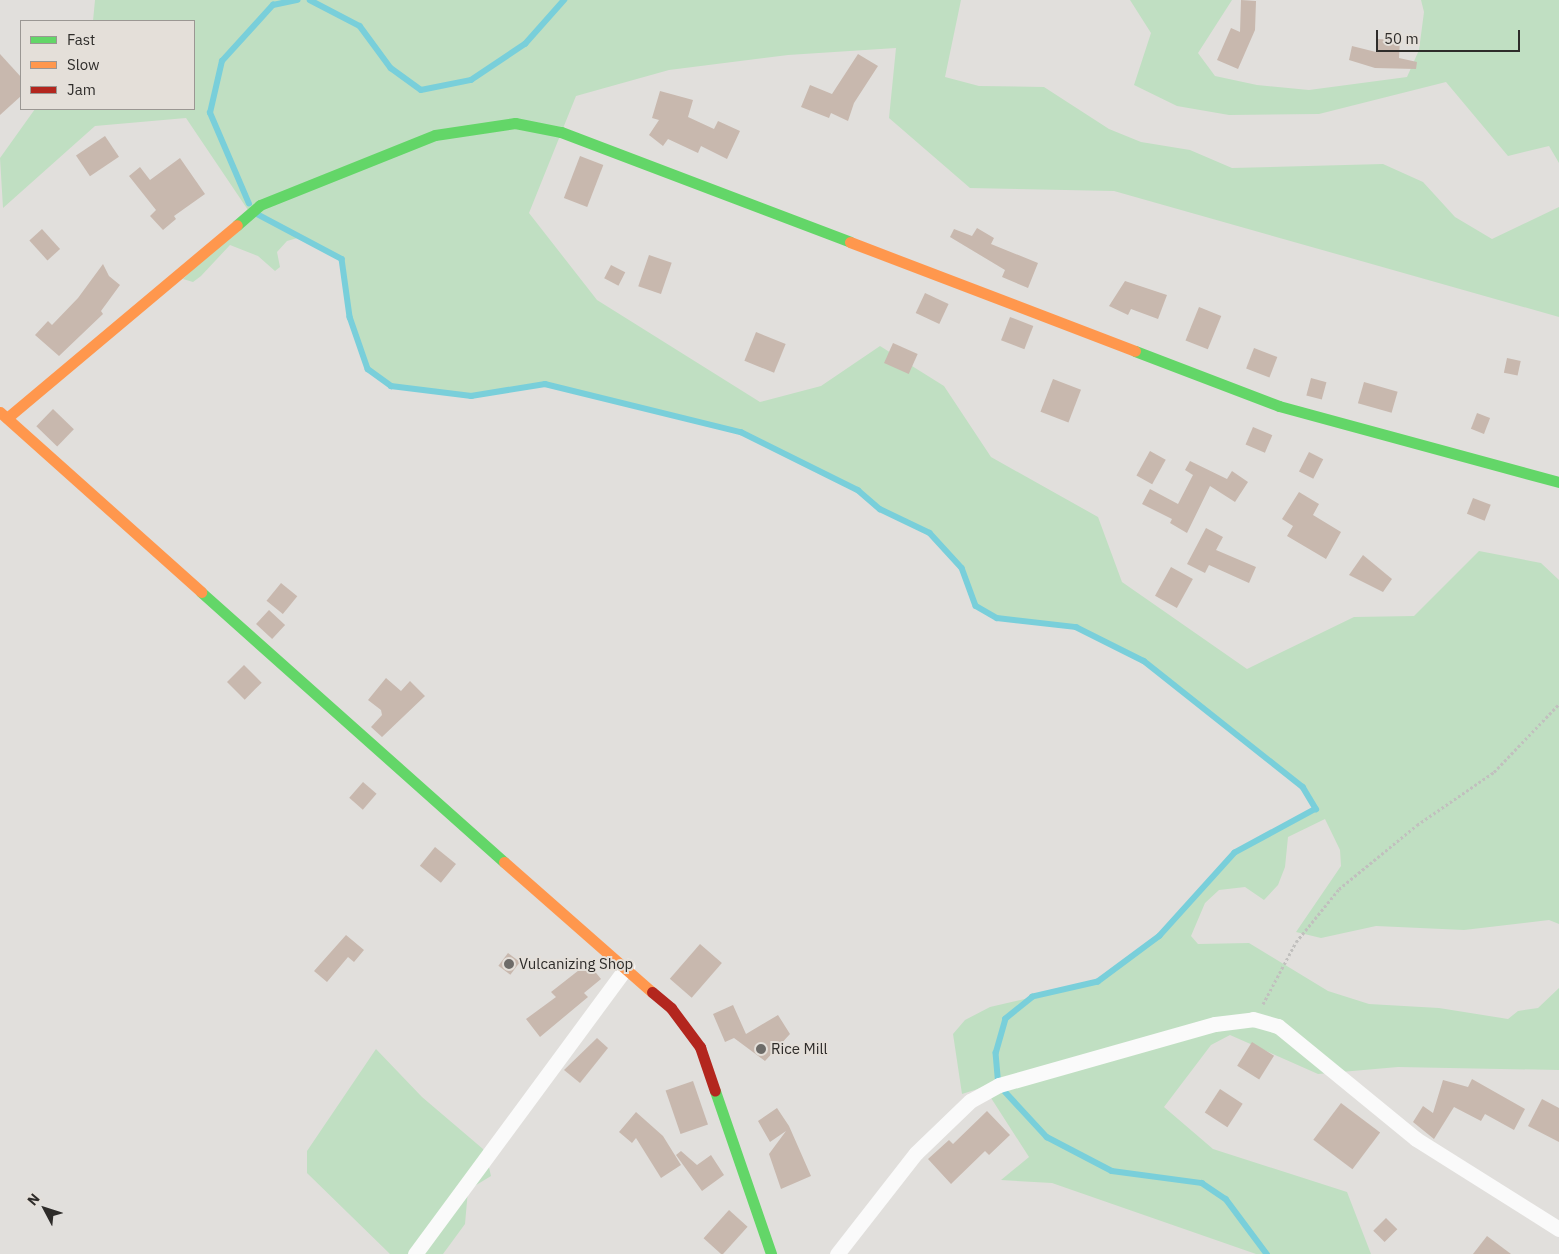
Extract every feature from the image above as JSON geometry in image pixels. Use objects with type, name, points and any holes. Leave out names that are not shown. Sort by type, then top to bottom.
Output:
[{"type":"street","points":[[771,1254],[700,1046],[671,1008],[627,966],[368,744],[3,415],[260,205],[435,135],[515,123],[561,132],[1279,406],[1559,482]]},
{"type":"street","points":[[415,1254],[627,966]]},
{"type":"street","points":[[838,1254],[916,1153],[970,1102],[991,1089],[1072,1063],[1215,1024],[1253,1019],[1278,1026],[1416,1139],[1559,1230]]},
{"type":"path","points":[[1253,1019],[1296,942],[1339,889],[1417,825],[1494,772],[1559,704]]},
{"type":"green space","points":[[95,0],[961,0],[945,77],[979,86],[1044,87],[1109,129],[1141,142],[1190,150],[1232,168],[1383,164],[1423,182],[1455,217],[1492,239],[1559,207],[1559,317],[1114,191],[970,188],[889,118],[896,48],[788,55],[669,70],[576,96],[529,213],[597,300],[760,402],[821,386],[880,346],[944,386],[991,457],[1098,517],[1122,582],[1247,669],[1354,617],[1414,616],[1479,551],[1541,563],[1559,580],[1559,924],[1549,920],[1464,930],[1376,926],[1321,938],[1296,932],[1341,866],[1340,850],[1325,819],[1288,837],[1285,867],[1278,885],[1264,900],[1245,887],[1219,890],[1205,903],[1191,936],[1198,944],[1249,943],[1328,991],[1369,1004],[1439,1008],[1508,1019],[1518,1011],[1538,1008],[1559,988],[1559,1070],[1398,1067],[1318,1074],[1230,1035],[1211,1045],[1164,1107],[1213,1149],[1347,1192],[1371,1254],[1256,1254],[1052,1183],[1001,1180],[1029,1157],[984,1087],[962,1094],[953,1034],[965,1020],[990,1007],[1098,982],[1160,936],[1235,853],[1316,809],[1303,787],[1144,661],[1076,627],[997,618],[976,606],[962,568],[930,533],[880,509],[858,490],[741,432],[545,384],[471,396],[391,386],[368,369],[350,317],[342,259],[301,237],[287,241],[277,252],[280,267],[275,271],[258,256],[230,245],[193,282],[183,279],[250,213],[186,118],[95,126],[3,208],[0,158],[34,110],[195,110],[195,20],[93,20]]},
{"type":"green space","points":[[1130,0],[1232,0],[1198,53],[1215,76],[1257,85],[1309,90],[1407,77],[1419,50],[1424,12],[1421,0],[1559,0],[1559,163],[1549,146],[1508,156],[1446,82],[1319,114],[1229,115],[1177,106],[1134,85],[1151,33]]},
{"type":"green space","points":[[376,1049],[422,1097],[483,1149],[487,1159],[491,1176],[468,1190],[465,1224],[443,1254],[390,1254],[307,1173],[307,1151]]},
{"type":"building","points":[[1241,0],[1256,1],[1255,30],[1238,69],[1217,60],[1231,28],[1240,32]]},
{"type":"building","points":[[1377,39],[1400,40],[1399,58],[1417,62],[1416,69],[1375,68],[1349,60],[1352,46],[1376,52]]},
{"type":"building","points":[[0,54],[20,76],[20,97],[0,115]]},
{"type":"building","points":[[858,54],[878,66],[854,103],[848,121],[831,113],[829,118],[801,107],[810,85],[832,94]]},
{"type":"building","points":[[660,91],[693,100],[688,117],[714,129],[718,121],[740,131],[727,159],[701,146],[698,153],[668,139],[663,146],[649,135],[659,120],[652,118]]},
{"type":"building","points":[[105,136],[119,157],[90,176],[76,156]]},
{"type":"building","points":[[580,156],[603,165],[587,207],[564,198]]},
{"type":"building","points":[[180,158],[205,194],[174,216],[176,219],[163,230],[150,216],[156,210],[129,176],[140,167],[150,180]]},
{"type":"building","points":[[977,228],[994,238],[991,244],[1038,263],[1028,288],[1002,277],[1005,270],[950,237],[954,229],[972,236]]},
{"type":"building","points":[[42,229],[60,249],[47,260],[29,240]]},
{"type":"building","points":[[649,255],[672,263],[661,294],[638,286]]},
{"type":"building","points":[[103,264],[109,276],[120,285],[101,311],[103,314],[59,356],[35,335],[48,321],[52,325],[78,298]]},
{"type":"building","points":[[611,265],[625,272],[618,286],[604,278]]},
{"type":"building","points":[[1125,281],[1167,295],[1158,319],[1131,309],[1128,315],[1109,306]]},
{"type":"building","points":[[925,293],[949,304],[939,324],[916,313]]},
{"type":"building","points":[[1199,307],[1221,316],[1208,349],[1186,340]]},
{"type":"building","points":[[1010,317],[1033,326],[1024,349],[1001,340]]},
{"type":"building","points":[[756,332],[786,344],[774,373],[744,361]]},
{"type":"building","points":[[893,343],[918,354],[909,374],[884,363]]},
{"type":"building","points":[[1254,348],[1277,357],[1269,377],[1246,369]]},
{"type":"building","points":[[1507,358],[1521,361],[1518,376],[1504,373]]},
{"type":"building","points":[[1311,378],[1326,382],[1322,400],[1306,395]]},
{"type":"building","points":[[1053,379],[1081,390],[1068,422],[1040,412]]},
{"type":"building","points":[[1364,382],[1398,392],[1392,413],[1358,403]]},
{"type":"building","points":[[53,409],[74,429],[57,446],[36,426]]},
{"type":"building","points":[[1477,413],[1490,418],[1484,434],[1471,429]]},
{"type":"building","points":[[1253,427],[1272,435],[1265,453],[1246,444]]},
{"type":"building","points":[[1150,451],[1166,460],[1152,484],[1136,475]]},
{"type":"building","points":[[1309,452],[1323,459],[1313,479],[1299,472]]},
{"type":"building","points":[[1190,461],[1227,479],[1232,471],[1248,482],[1235,502],[1210,486],[1187,533],[1170,523],[1172,519],[1142,504],[1150,489],[1178,504],[1193,475],[1185,470]]},
{"type":"building","points":[[1299,492],[1319,504],[1313,515],[1341,532],[1326,559],[1287,536],[1293,526],[1282,519]]},
{"type":"building","points":[[1473,498],[1491,505],[1485,521],[1467,514]]},
{"type":"building","points":[[1206,528],[1223,537],[1216,550],[1256,567],[1249,583],[1209,565],[1205,573],[1187,564]]},
{"type":"building","points":[[1363,555],[1392,579],[1383,592],[1349,575]]},
{"type":"building","points":[[1171,567],[1193,579],[1177,608],[1155,596]]},
{"type":"building","points":[[281,583],[297,596],[283,614],[267,601]]},
{"type":"building","points":[[269,610],[285,625],[272,639],[256,624]]},
{"type":"building","points":[[244,665],[262,683],[245,700],[227,682]]},
{"type":"building","points":[[386,678],[401,691],[410,681],[425,696],[382,737],[371,727],[382,715],[381,710],[368,700]]},
{"type":"building","points":[[363,782],[377,794],[363,810],[349,798]]},
{"type":"building","points":[[435,847],[456,864],[441,883],[420,866]]},
{"type":"building","points":[[346,935],[364,950],[354,962],[348,957],[327,982],[314,971]]},
{"type":"building","points":[[700,944],[722,963],[692,998],[670,979]]},
{"type":"building","name":"Vulcanizing Shop","points":[[508,953],[520,962],[510,975],[498,966]]},
{"type":"building","points":[[588,963],[601,979],[584,993],[588,997],[540,1037],[526,1019],[556,997],[551,992]]},
{"type":"building","points":[[733,1005],[746,1034],[778,1015],[790,1034],[765,1061],[734,1038],[725,1042],[713,1014]]},
{"type":"building","points":[[597,1038],[608,1048],[580,1083],[564,1070]]},
{"type":"building","points":[[1252,1042],[1274,1056],[1259,1080],[1237,1066]]},
{"type":"building","points":[[1472,1079],[1525,1109],[1514,1130],[1485,1114],[1481,1121],[1454,1107],[1434,1139],[1413,1122],[1423,1106],[1433,1113],[1443,1080],[1468,1087]]},
{"type":"building","points":[[693,1081],[708,1124],[681,1134],[666,1090]]},
{"type":"building","points":[[1220,1089],[1243,1104],[1227,1127],[1205,1112]]},
{"type":"building","points":[[1542,1099],[1559,1108],[1559,1142],[1528,1126]]},
{"type":"building","points":[[1341,1103],[1380,1132],[1352,1169],[1313,1140]]},
{"type":"building","points":[[777,1108],[789,1126],[811,1176],[781,1189],[769,1154],[786,1131],[770,1142],[758,1121]]},
{"type":"building","points":[[987,1111],[1010,1135],[989,1155],[985,1151],[951,1184],[928,1159],[949,1140],[953,1144]]},
{"type":"building","points":[[636,1112],[663,1136],[681,1165],[661,1178],[636,1138],[632,1143],[619,1132]]},
{"type":"building","points":[[681,1151],[697,1165],[711,1155],[724,1175],[702,1191],[676,1155]]},
{"type":"building","points":[[729,1210],[748,1227],[723,1254],[704,1238]]},
{"type":"building","points":[[1386,1218],[1397,1229],[1385,1242],[1373,1231]]},
{"type":"building","points":[[1487,1236],[1511,1254],[1473,1254]]},
{"type":"waterway","points":[[249,204],[210,113],[222,61],[273,5],[297,0]]},
{"type":"waterway","points":[[310,0],[360,26],[391,68],[421,90],[471,80],[525,44],[564,0]]},
{"type":"waterway","points":[[257,214],[342,259],[350,317],[368,369],[391,386],[471,396],[545,384],[741,432],[858,490],[880,509],[930,533],[962,568],[976,606],[997,618],[1076,627],[1144,661],[1303,787],[1316,809],[1235,853],[1160,936],[1098,982],[1033,997],[1006,1019],[996,1053],[999,1085],[1047,1137],[1112,1171],[1202,1183],[1226,1199],[1267,1254]]},
{"type":"traffic: fast","points":[[237,225],[260,205],[435,135],[515,123],[561,132],[850,242]]},
{"type":"traffic: fast","points":[[1135,351],[1279,406],[1559,482]]},
{"type":"traffic: fast","points":[[201,592],[504,862]]},
{"type":"traffic: fast","points":[[715,1091],[771,1254]]},
{"type":"traffic: slow","points":[[7,418],[237,225]]},
{"type":"traffic: slow","points":[[850,242],[1135,351]]},
{"type":"traffic: slow","points":[[0,412],[201,592]]},
{"type":"traffic: slow","points":[[504,862],[652,992]]},
{"type":"traffic: jam","points":[[652,992],[671,1008],[700,1047],[715,1091]]},
{"type":"place","name":"Vulcanizing Shop","points":[[509,964]]},
{"type":"place","name":"Rice Mill","points":[[761,1049]]}]
